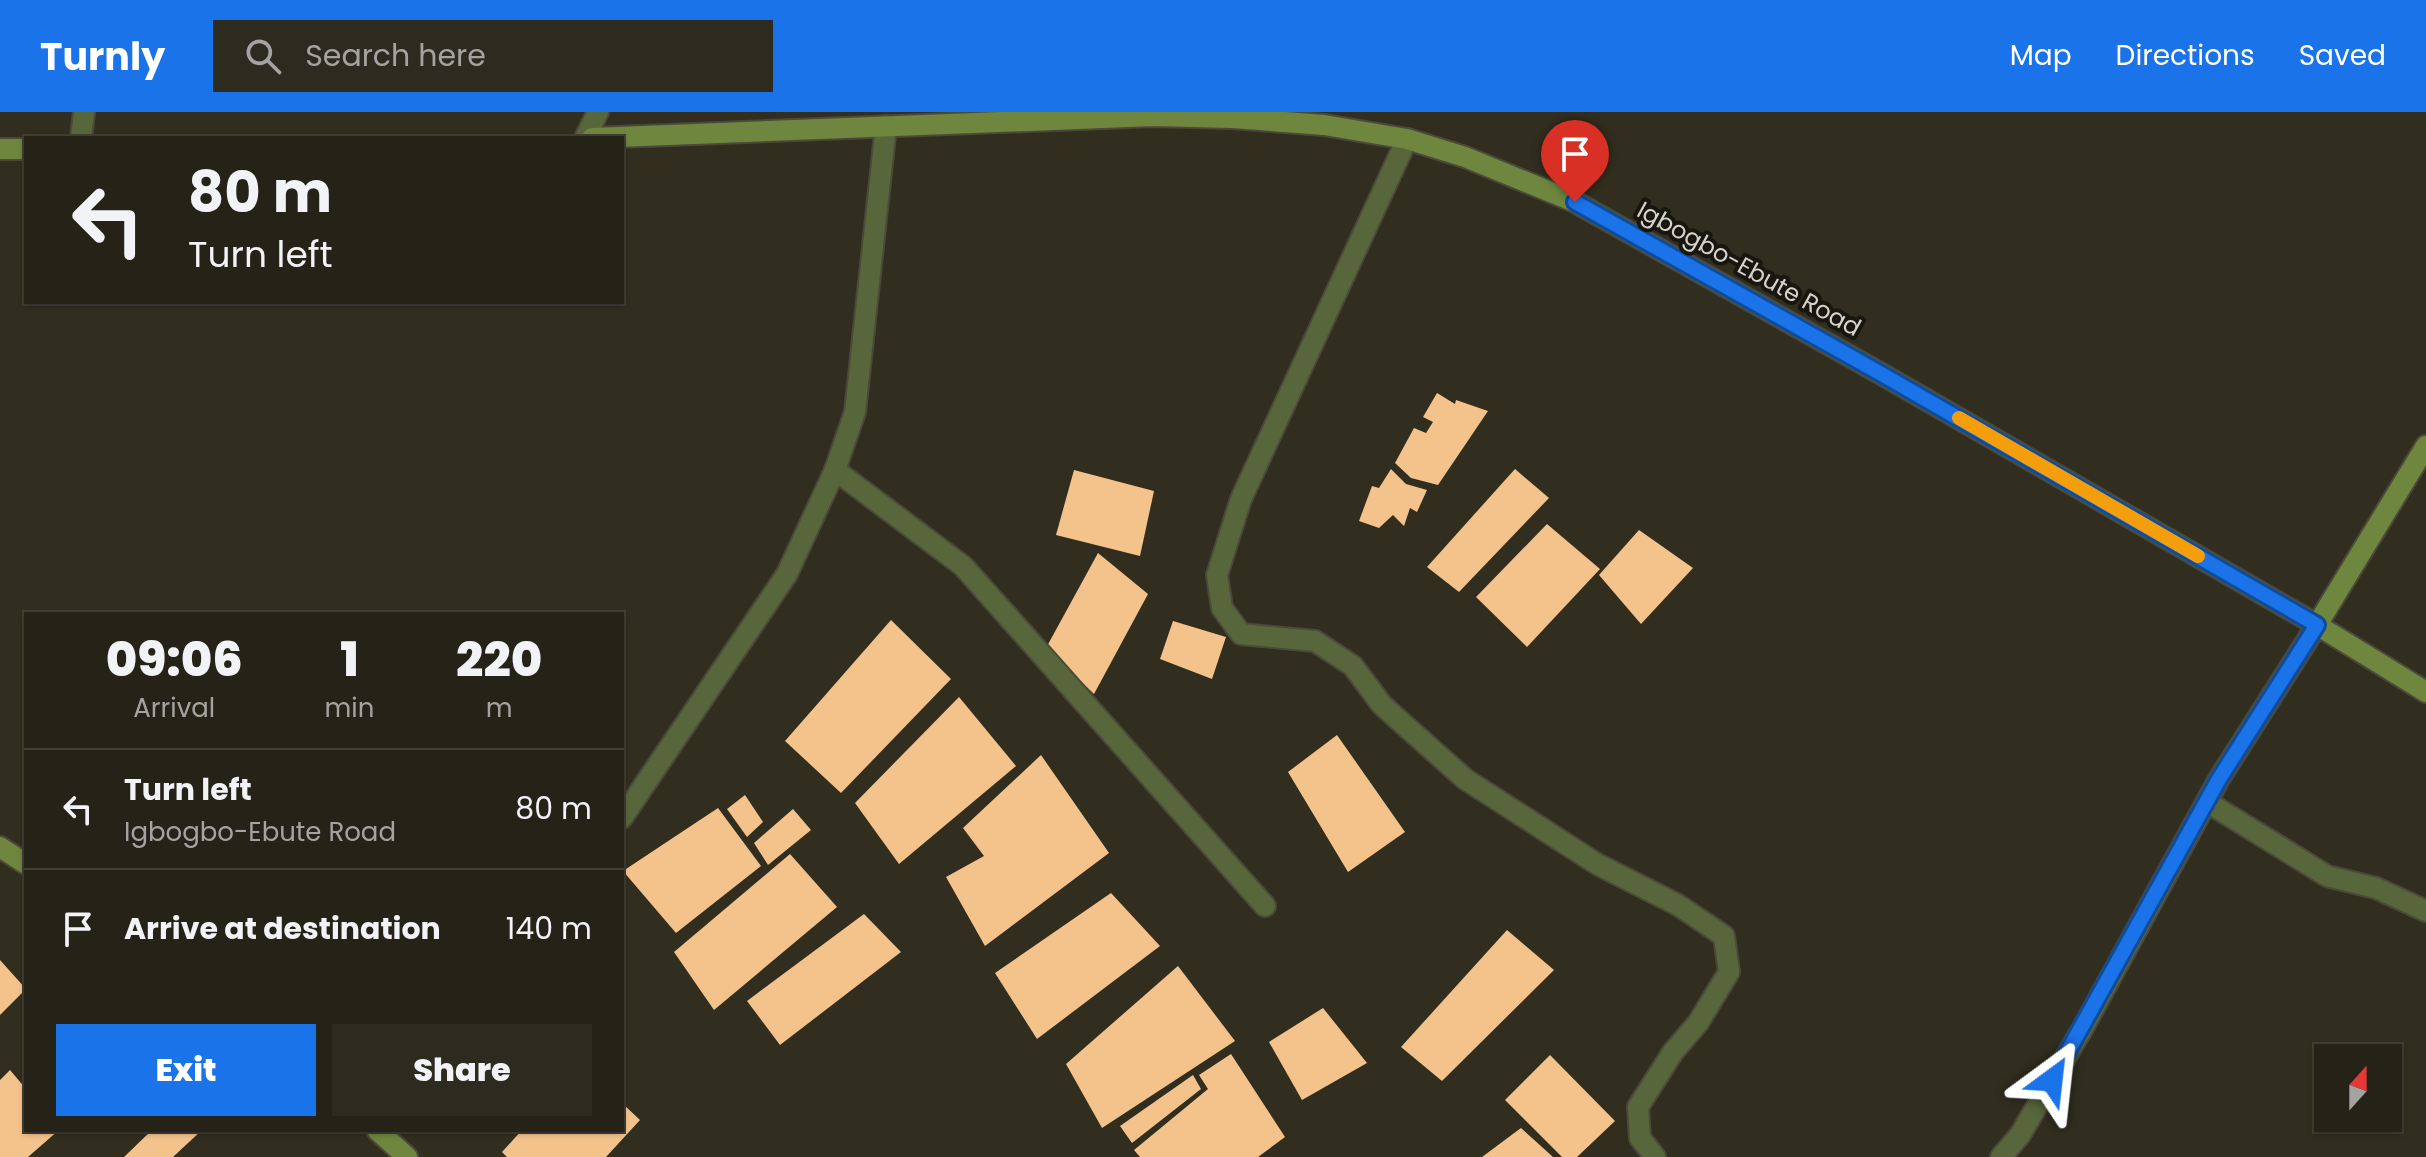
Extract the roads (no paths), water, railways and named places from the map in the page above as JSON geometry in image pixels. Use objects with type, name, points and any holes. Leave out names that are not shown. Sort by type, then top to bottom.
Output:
[{"type":"main road","name":"Igbogbo-Ebute Road","points":[[624,137],[1234,115],[1324,125],[1407,139],[1465,157],[1575,202],[1878,372],[2317,625],[2426,692]]},
{"type":"main road","points":[[0,149],[24,149]]},
{"type":"main road","points":[[2317,625],[2426,446]]},
{"type":"main road","points":[[0,847],[24,863]]},
{"type":"main road","points":[[379,1132],[407,1157]]},
{"type":"street","points":[[81,136],[84,112]]},
{"type":"street","points":[[586,136],[598,112]]},
{"type":"street","points":[[624,815],[787,574],[835,470],[855,412],[886,126]]},
{"type":"street","points":[[1407,139],[1241,499],[1217,575],[1222,608],[1241,634],[1315,641],[1353,666],[1382,705],[1465,779],[1597,864],[1678,905],[1724,936],[1729,972],[1698,1023],[1673,1052],[1638,1107],[1640,1138],[1655,1157]]},
{"type":"street","points":[[835,470],[963,566],[1265,906]]},
{"type":"street","points":[[2001,1157],[2020,1135],[2207,802],[2317,625]]},
{"type":"street","points":[[2207,802],[2327,876],[2376,888],[2426,911]]}]
